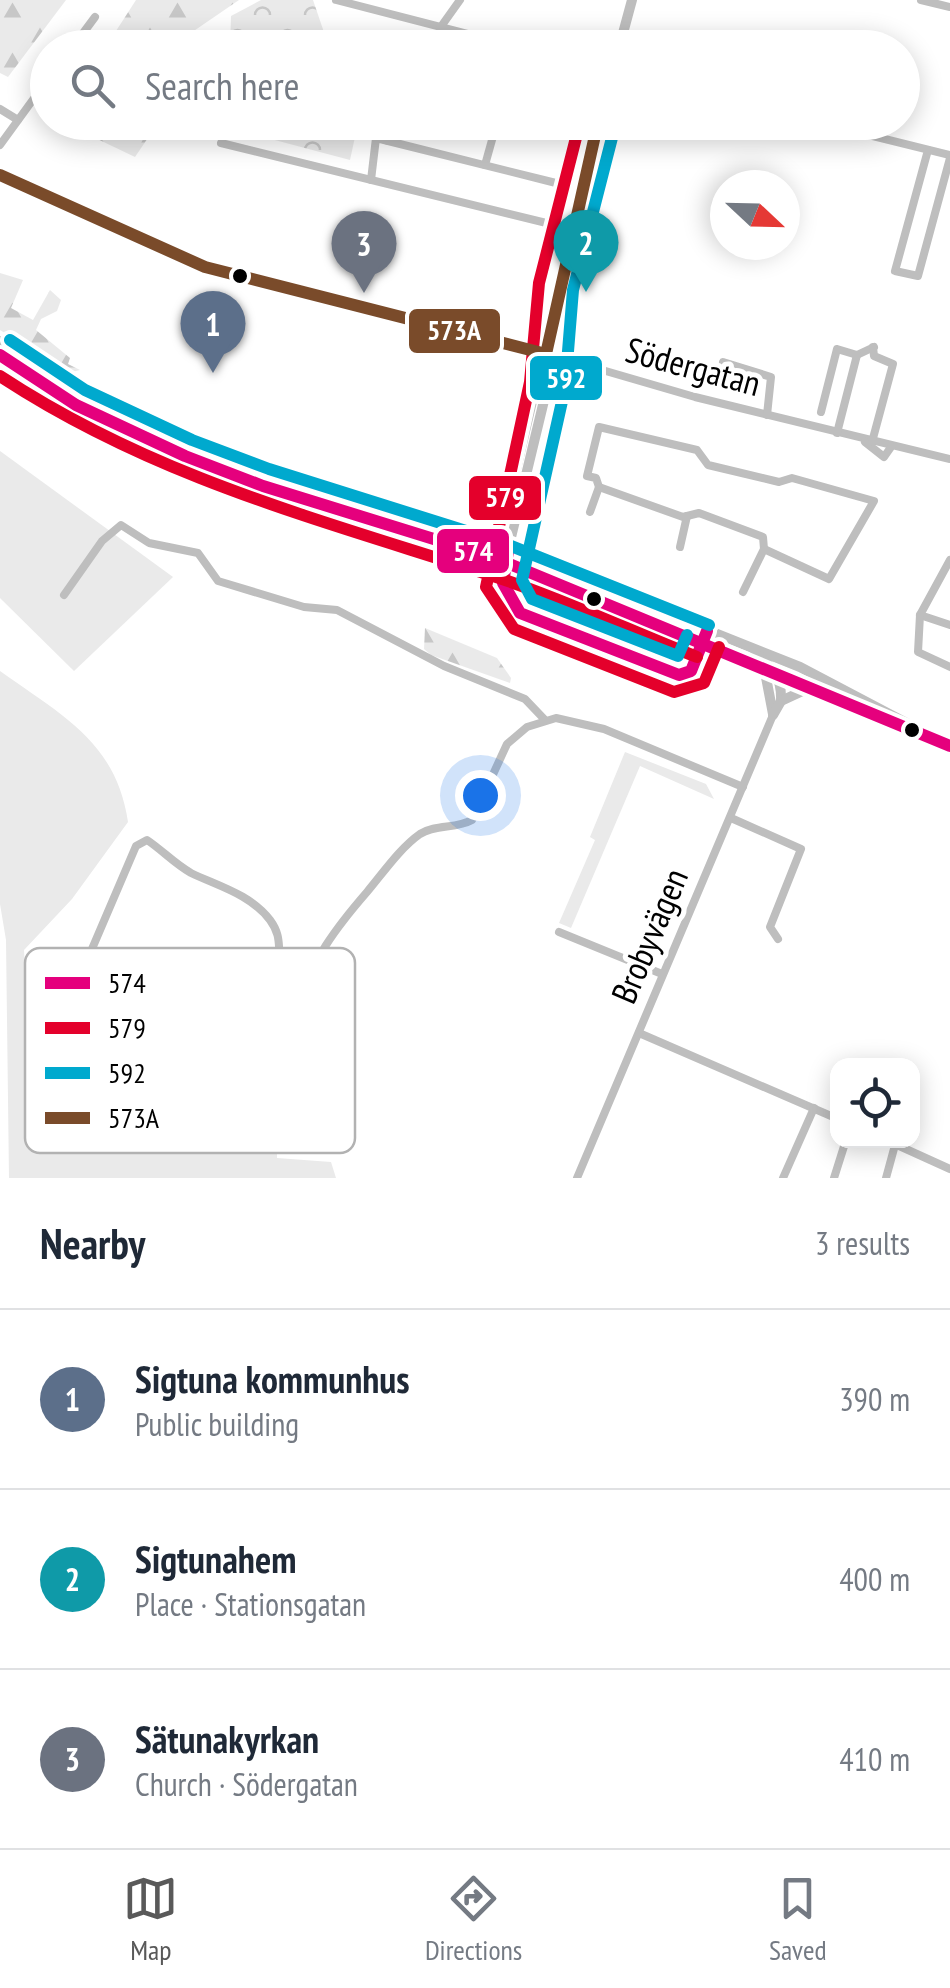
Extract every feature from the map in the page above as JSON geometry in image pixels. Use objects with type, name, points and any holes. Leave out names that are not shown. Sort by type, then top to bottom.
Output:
[{"type":"street","points":[[336,0],[448,30]]},
{"type":"street","points":[[440,28],[460,0]]},
{"type":"street","points":[[624,30],[632,0]]},
{"type":"street","points":[[921,0],[950,7]]},
{"type":"street","points":[[85,30],[95,17]]},
{"type":"street","points":[[0,144],[30,104]]},
{"type":"street","points":[[0,109],[18,120]]},
{"type":"street","points":[[371,180],[376,140]]},
{"type":"street","points":[[384,140],[560,184],[552,224]]},
{"type":"street","points":[[485,165],[492,140]]},
{"type":"street","points":[[501,554],[534,380],[546,354],[593,140]]},
{"type":"street","points":[[888,140],[928,150],[948,155],[918,276],[895,271],[928,150]]},
{"type":"street","points":[[221,143],[571,229]]},
{"type":"street","name":"Södergatan","points":[[0,175],[206,268],[546,354],[862,440],[949,457]]},
{"type":"street","points":[[0,341],[82,396],[191,447],[268,477],[501,554],[746,646],[950,746]]},
{"type":"street","points":[[820,412],[836,349],[857,355],[875,348],[874,356],[893,364],[872,442]]},
{"type":"street","points":[[0,355],[76,405],[185,456],[262,486],[501,554],[765,670],[774,682]]},
{"type":"street","points":[[837,433],[857,355]]},
{"type":"street","points":[[723,362],[771,377],[767,415]]},
{"type":"street","points":[[590,512],[599,487],[596,478],[587,476],[600,427],[697,450],[708,465],[779,482],[792,478],[874,501],[829,578],[764,549]]},
{"type":"street","name":"Södergatan","points":[[862,440],[877,456],[884,457],[891,447]]},
{"type":"street","points":[[599,487],[687,516],[698,513],[763,537],[764,549],[743,592]]},
{"type":"street","points":[[680,548],[687,516]]},
{"type":"street","points":[[64,595],[102,542],[121,526],[149,543],[198,554],[218,581],[304,607],[337,610],[444,666],[525,699],[545,720]]},
{"type":"street","points":[[950,560],[920,614],[918,652],[950,667]]},
{"type":"street","points":[[920,614],[950,625]]},
{"type":"street","points":[[746,646],[772,667],[781,701],[813,682]]},
{"type":"street","points":[[774,682],[813,682]]},
{"type":"street","name":"Brobyvägen","points":[[773,715],[774,682]]},
{"type":"street","name":"Brobyvägen","points":[[577,1178],[781,701]]},
{"type":"street","points":[[324,948],[333,931],[420,834],[472,820],[507,744],[545,720],[572,718],[743,787]]},
{"type":"street","points":[[730,818],[802,849],[770,927],[778,939]]},
{"type":"street","points":[[92,948],[136,846],[148,840],[190,872],[256,907],[276,934],[277,948]]},
{"type":"street","points":[[559,932],[662,974]]},
{"type":"street","points":[[639,1033],[830,1115]]},
{"type":"street","points":[[782,1178],[814,1108]]},
{"type":"street","points":[[834,1178],[843,1148]]},
{"type":"street","points":[[886,1178],[890,1148]]},
{"type":"street","points":[[902,1148],[950,1169]]},
{"type":"green space","points":[[0,0],[66,0],[43,30],[30,30],[30,48],[8,77],[0,73]]},
{"type":"green space","points":[[136,0],[239,0],[195,30],[117,30]]},
{"type":"green space","points":[[261,0],[313,0],[323,30],[231,30],[231,16]]},
{"type":"green space","points":[[100,140],[146,140],[135,157]]},
{"type":"green space","points":[[275,140],[354,140],[350,160]]},
{"type":"green space","points":[[0,273],[23,280],[11,308],[33,320],[50,290],[61,300],[57,311],[41,319],[36,330],[70,358],[68,364],[80,370],[68,373],[0,330]]},
{"type":"green space","points":[[0,451],[173,577],[74,671],[0,598]]},
{"type":"green space","points":[[425,628],[497,658],[511,678],[510,683],[431,655],[424,649]]},
{"type":"green space","points":[[0,671],[64,717],[98,750],[122,794],[128,822],[72,899],[24,950],[25,1153],[277,1153],[277,1158],[331,1162],[336,1178],[9,1178],[6,940],[0,904]]},
{"type":"green space","points":[[625,752],[706,784],[714,799],[640,766],[571,928],[559,923],[595,840],[590,837]]},
{"type":"transit line","name":"579","points":[[575,140],[539,283],[530,382],[486,587],[514,629],[674,692],[704,683],[719,647]]},
{"type":"transit line","name":"573A","points":[[0,175],[205,267],[546,354],[594,140]]},
{"type":"transit line","name":"592","points":[[611,140],[573,290],[565,388],[522,580],[532,599],[678,656],[687,635]]},
{"type":"transit line","name":"592","points":[[10,340],[85,390],[192,440],[269,469],[501,542],[709,625]]},
{"type":"transit line","name":"574","points":[[0,355],[76,405],[185,456],[263,486],[495,558],[950,746]]},
{"type":"transit line","name":"579","points":[[0,376],[57,411],[175,468],[296,513],[511,582],[697,657]]},
{"type":"transit line","name":"574","points":[[508,551],[503,583],[520,613],[679,675],[691,671],[707,631]]},
{"type":"place","name":"Sigtunahem","points":[[586,292]]},
{"type":"place","name":"Sätunakyrkan","points":[[364,293]]},
{"type":"place","name":"Sigtuna kommunhus","points":[[213,373]]}]
